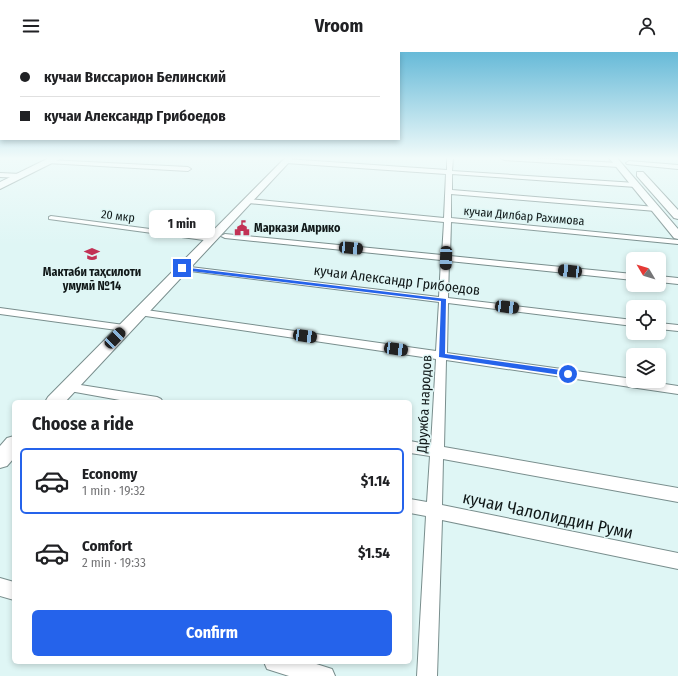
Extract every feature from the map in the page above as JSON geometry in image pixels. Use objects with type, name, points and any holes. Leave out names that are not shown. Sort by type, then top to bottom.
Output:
[{"type":"main road","points":[[56,400],[182,268],[208,238],[262,187]]},
{"type":"main road","points":[[638,187],[678,236]]},
{"type":"main road","points":[[648,187],[678,216]]},
{"type":"main road","points":[[0,460],[12,446]]},
{"type":"street","name":"Дружба народов","points":[[427,676],[448,187]]},
{"type":"street","points":[[448,192],[656,209]]},
{"type":"street","name":"кучаи Дилбар Рахимова","points":[[248,201],[678,242]]},
{"type":"street","name":"20 мкр","points":[[51,218],[208,238]]},
{"type":"street","points":[[225,236],[626,276]]},
{"type":"street","name":"кучаи Александр Грибоедов","points":[[182,268],[626,322]]},
{"type":"street","points":[[666,280],[678,281]]},
{"type":"street","points":[[0,311],[124,328]]},
{"type":"street","points":[[140,312],[678,390]]},
{"type":"street","points":[[666,327],[678,328]]},
{"type":"street","points":[[68,386],[146,400]]},
{"type":"street","points":[[412,447],[678,495]]},
{"type":"street","name":"кучаи Чалолиддин Руми","points":[[412,506],[678,561]]},
{"type":"street","points":[[0,587],[12,590]]},
{"type":"street","points":[[281,664],[325,676]]},
{"type":"place","name":"Маркази Амрико","points":[[242,228]]},
{"type":"place","name":"Мактаби таҳсилоти умумӣ №14","points":[[92,254]]},
{"type":"route","points":[[182,268],[444,300],[441,355],[568,374]]}]
